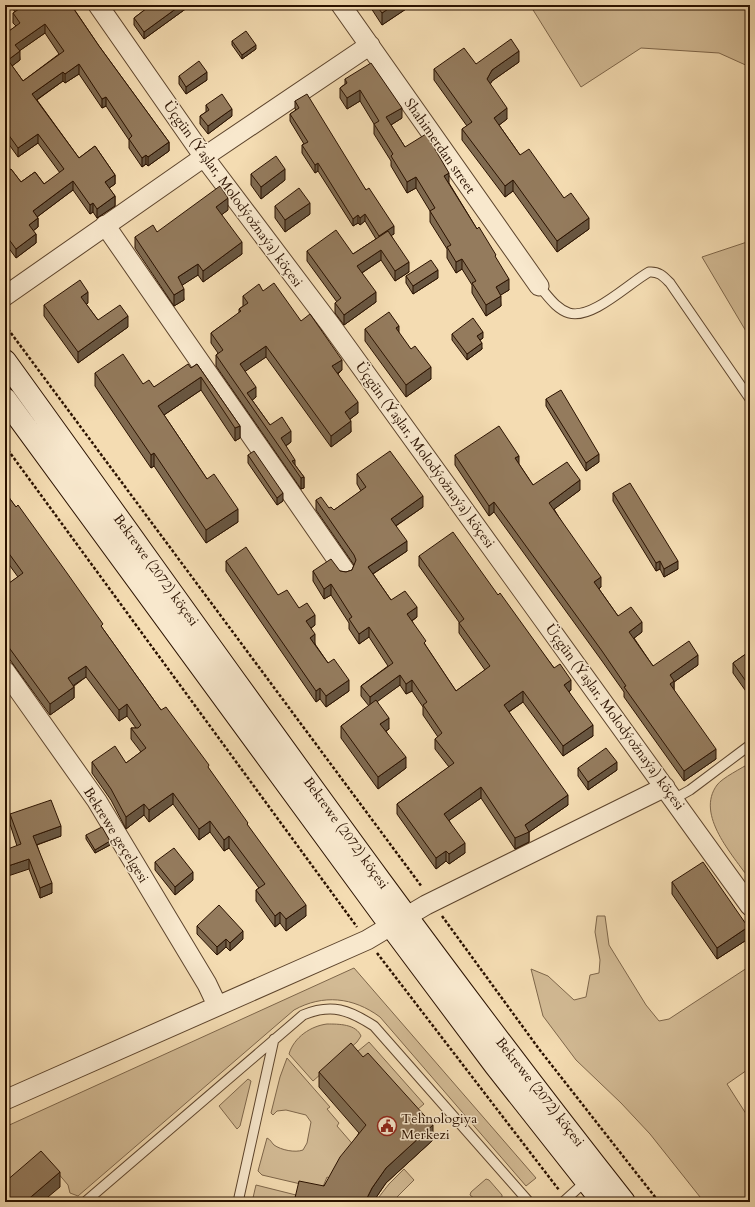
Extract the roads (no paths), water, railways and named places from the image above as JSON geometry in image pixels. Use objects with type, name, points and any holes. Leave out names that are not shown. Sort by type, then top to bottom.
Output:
[{"type":"main road","name":"Bekrewe (2072) köçesi","points":[[5,361],[399,921],[495,1065],[585,1182],[603,1202]]},
{"type":"main road","name":"Bekrewe (2072) köçesi","points":[[5,400],[399,921],[510,1054],[624,1202]]},
{"type":"street","name":"Üçgün (Ýaşlar, Molodýožnaýa) köçesi","points":[[98,5],[204,157],[330,324],[670,793],[750,906]]},
{"type":"street","name":"Shahimerdan street","points":[[341,5],[539,286]]},
{"type":"street","points":[[5,296],[204,157],[370,45]]},
{"type":"street","points":[[106,225],[345,571]]},
{"type":"street","name":"Bekrewe geçelgesi","points":[[5,671],[97,801],[207,984],[217,1005]]},
{"type":"street","points":[[5,1100],[367,940],[432,902],[670,793]]},
{"type":"lane","points":[[539,286],[557,306],[569,313],[582,314],[594,309],[649,272],[654,271],[660,274],[670,283],[750,398]]},
{"type":"lane","points":[[670,793],[690,790],[750,745]]},
{"type":"lane","points":[[85,1202],[303,1015],[326,1008],[342,1010],[358,1016],[374,1026],[529,1202]]},
{"type":"lane","points":[[238,1202],[274,1039]]},
{"type":"lane","points":[[564,1201],[585,1182]]},
{"type":"place","name":"Tehnologiya Merkezi","points":[[387,1126]]}]
